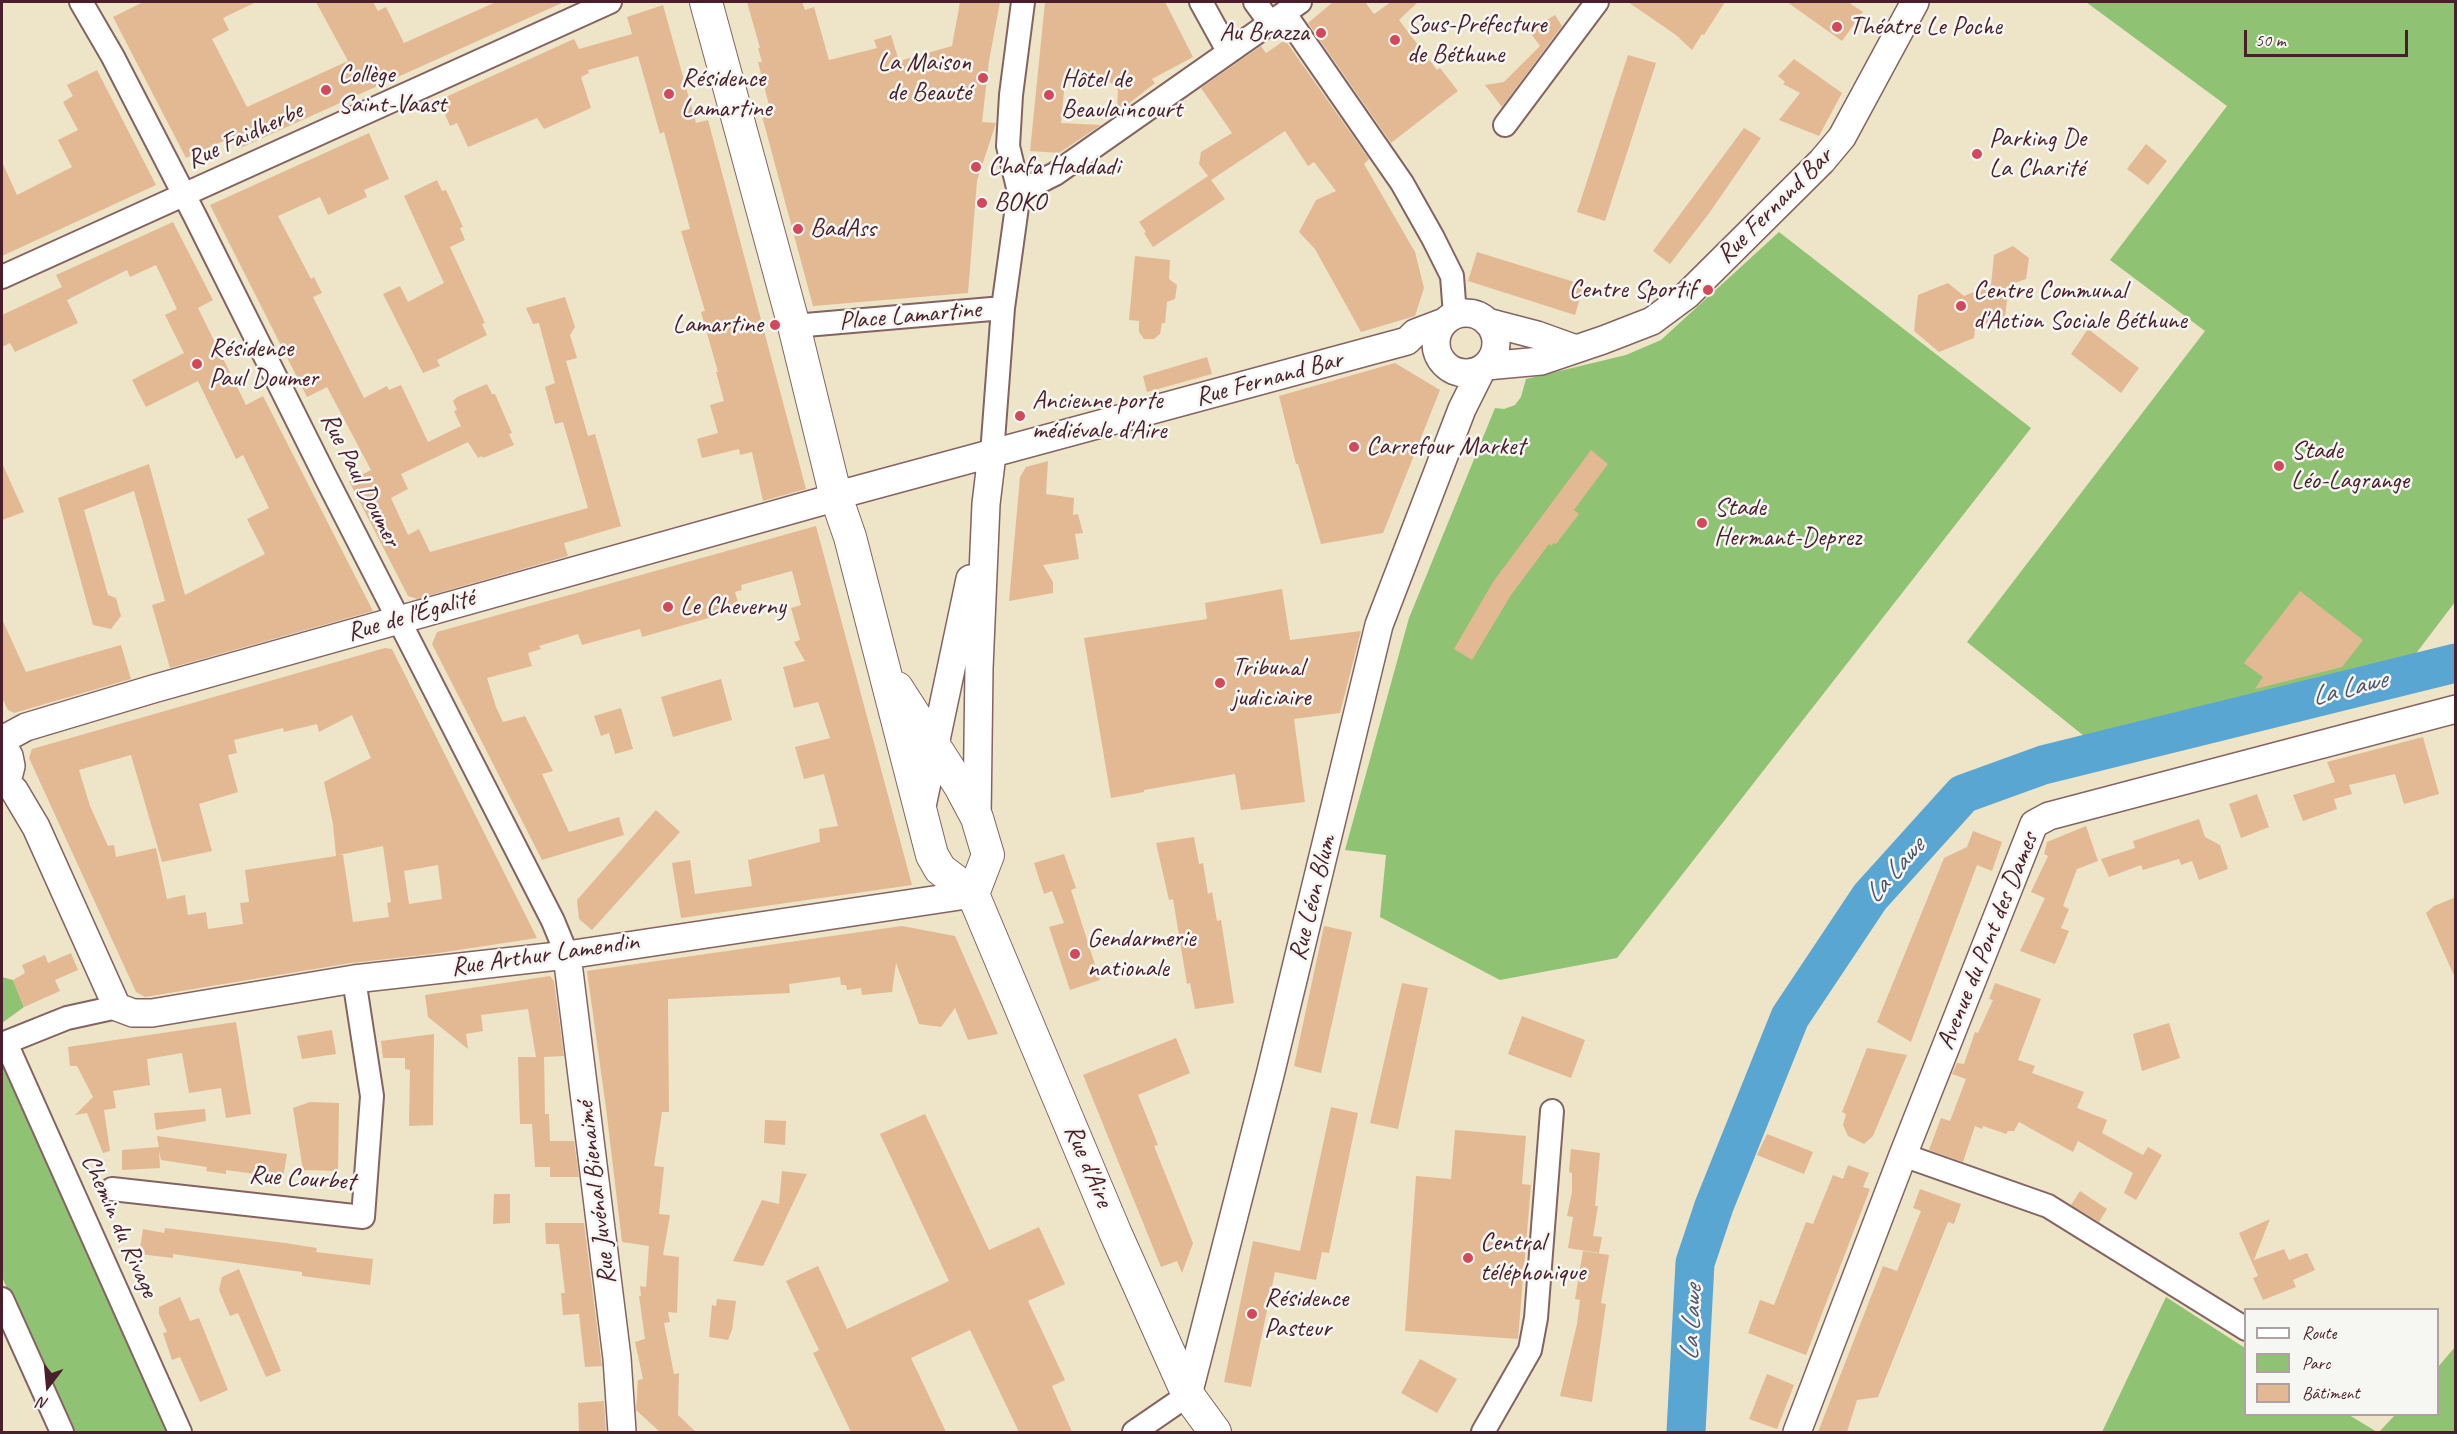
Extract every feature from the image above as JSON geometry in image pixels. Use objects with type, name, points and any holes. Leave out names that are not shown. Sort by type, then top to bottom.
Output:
[{"type":"main road","points":[[706,2],[794,326],[932,855],[940,869],[973,894],[988,855],[977,818],[935,746],[883,667]]},
{"type":"main road","name":"Rue d'Aire","points":[[973,894],[1115,1232],[1188,1395],[1198,1412],[1215,1432]]},
{"type":"street","name":"Rue Paul Doumer","points":[[81,2],[113,57],[185,196],[553,921],[567,955]]},
{"type":"street","name":"Rue Faidherbe","points":[[2,277],[610,2]]},
{"type":"street","points":[[1003,308],[1019,192],[1008,146],[1011,95],[1023,2]]},
{"type":"street","points":[[1201,2],[1228,51]]},
{"type":"street","points":[[1255,2],[1285,13],[1402,183],[1452,276],[1449,319]]},
{"type":"street","points":[[1504,125],[1597,2]]},
{"type":"street","name":"Rue Fernand Bar","points":[[1466,367],[1541,361],[1652,321],[1687,295],[1822,160],[1842,137],[1915,2]]},
{"type":"street","points":[[1019,192],[1055,174],[1285,13]]},
{"type":"street","name":"Place Lamartine","points":[[794,326],[1003,308],[992,454]]},
{"type":"street","points":[[1466,367],[1436,340],[1438,330],[1449,319],[1472,314],[1487,322],[1537,335],[1576,349]]},
{"type":"street","name":"Rue Fernand Bar","points":[[992,454],[1407,341],[1415,333],[1449,319]]},
{"type":"street","points":[[1407,341],[1428,356],[1466,367],[1496,349],[1496,339],[1487,322]]},
{"type":"street","name":"Rue Léon Blum","points":[[1188,1395],[1270,1075],[1379,626],[1462,409],[1466,367]]},
{"type":"street","points":[[837,497],[992,454],[986,504],[979,668],[977,818]]},
{"type":"street","name":"Rue de l'Égalité","points":[[2,740],[26,727],[399,619],[837,497]]},
{"type":"street","points":[[920,814],[986,504]]},
{"type":"street","name":"Avenue du Pont des Dames","points":[[1797,1432],[1903,1155],[2034,824],[2049,816],[2456,709]]},
{"type":"street","points":[[2,744],[9,756],[10,765],[3,784],[14,790],[36,827],[117,1007],[67,1018],[4,1044]]},
{"type":"street","name":"Rue Arthur Lamendin","points":[[117,1007],[133,1013],[152,1013],[354,979],[567,955],[973,894]]},
{"type":"street","name":"Rue Juvénal Bienaimé","points":[[567,955],[616,1347],[622,1432]]},
{"type":"street","name":"Rue Courbet","points":[[112,1189],[363,1217],[372,1096],[354,979]]},
{"type":"street","name":"Chemin du Rivage","points":[[4,1044],[180,1432]]},
{"type":"street","points":[[1483,1432],[1530,1350],[1534,1329],[1552,1111]]},
{"type":"street","points":[[1903,1155],[2048,1206],[2244,1328]]},
{"type":"street","points":[[2,1299],[62,1432]]},
{"type":"street","points":[[1134,1432],[1188,1395]]},
{"type":"green space","name":"Stade Léo-Lagrange","points":[[2086,2],[2455,2],[2455,602],[2405,668],[2286,694],[2099,748],[1967,642],[2205,331],[2110,260],[2227,106]]},
{"type":"green space","name":"Stade Hermant-Deprez","points":[[1779,232],[2031,428],[1617,958],[1500,980],[1380,917],[1386,855],[1345,850],[1409,618],[1495,408],[1504,409],[1515,405],[1521,397],[1526,379],[1626,355],[1661,340]]},
{"type":"green space","points":[[2,977],[13,980],[24,1007],[2,1023]]},
{"type":"green space","points":[[2,1062],[169,1432],[71,1432],[2,1277]]},
{"type":"green space","points":[[2166,1297],[2244,1347],[2244,1416],[2351,1416],[2377,1432],[2102,1432]]},
{"type":"green space","points":[[2455,1347],[2455,1432],[2379,1432],[2394,1416],[2439,1416],[2439,1366]]},
{"type":"building","name":"Collège Saint-Vaast","points":[[143,2],[256,2],[223,18],[229,30],[212,39],[247,107],[348,61],[316,2],[373,2],[378,11],[386,7],[404,43],[496,2],[564,2],[238,149],[232,137],[186,158],[113,17]]},
{"type":"building","points":[[747,2],[802,2],[805,10],[814,7],[829,60],[877,48],[874,40],[891,35],[899,61],[952,46],[960,2],[1000,2],[989,61],[982,122],[996,123],[977,181],[968,293],[813,306],[762,116],[771,113],[758,62],[762,62],[758,48],[760,48]]},
{"type":"building","points":[[1045,2],[1165,2],[1193,57],[1152,79],[1155,83],[1117,113],[1118,90],[1103,75],[1066,70],[1061,123],[1101,125],[1059,153],[1030,151]]},
{"type":"building","points":[[1333,2],[1365,2],[1374,14],[1391,2],[1418,2],[1399,20],[1437,70],[1440,68],[1458,91],[1391,143],[1308,23]]},
{"type":"building","points":[[1628,2],[1725,2],[1692,50],[1676,35]]},
{"type":"building","name":"Théatre Le Poche","points":[[1787,2],[1848,2],[1863,12],[1842,41]]},
{"type":"building","points":[[663,5],[696,123],[708,120],[806,489],[763,501],[752,452],[740,455],[739,449],[702,458],[697,439],[718,433],[710,405],[724,401],[701,312],[705,311],[681,231],[690,229],[664,132],[660,134],[638,56],[588,70],[589,73],[581,77],[591,108],[544,129],[537,118],[468,147],[457,123],[450,126],[439,100],[574,39],[579,49],[632,34],[627,17]]},
{"type":"building","points":[[1555,15],[1562,26],[1502,107],[1485,85],[1504,82],[1540,46],[1529,31]]},
{"type":"building","points":[[1285,40],[1369,159],[1364,164],[1415,252],[1424,288],[1415,316],[1361,332],[1315,249],[1299,232],[1316,200],[1336,191],[1314,162],[1308,166],[1285,131],[1211,180],[1225,199],[1153,247],[1144,233],[1146,232],[1139,222],[1208,176],[1199,164],[1201,152],[1232,133],[1201,88],[1261,46],[1266,53]]},
{"type":"building","points":[[1628,55],[1656,63],[1605,221],[1577,212]]},
{"type":"building","points":[[1794,59],[1842,93],[1819,136],[1779,120],[1800,93],[1783,84],[1785,82],[1778,76]]},
{"type":"building","points":[[97,70],[156,185],[2,256],[2,162],[17,195],[72,167],[58,140],[78,130],[63,102],[73,96],[67,85]]},
{"type":"building","points":[[1744,128],[1761,138],[1710,212],[1670,264],[1653,251]]},
{"type":"building","points":[[369,133],[389,179],[364,190],[367,197],[328,215],[320,197],[278,216],[311,279],[314,277],[322,293],[313,297],[364,398],[387,386],[389,390],[401,385],[428,442],[461,426],[454,411],[457,410],[453,401],[457,397],[487,384],[492,394],[495,394],[512,433],[509,434],[514,445],[478,458],[468,442],[401,474],[408,489],[391,498],[408,535],[419,529],[430,552],[588,508],[563,422],[555,424],[545,387],[555,383],[539,323],[533,324],[526,308],[565,297],[575,327],[570,335],[577,358],[566,361],[588,436],[595,434],[621,526],[564,543],[568,556],[417,599],[408,596],[349,481],[371,470],[327,387],[307,397],[210,205]]},
{"type":"building","points":[[2146,144],[2167,161],[2148,185],[2127,169]]},
{"type":"building","points":[[437,180],[442,191],[446,190],[463,227],[460,228],[465,240],[450,247],[485,323],[482,324],[487,335],[437,360],[440,366],[423,373],[383,294],[400,286],[408,302],[444,283],[404,196]]},
{"type":"building","points":[[173,222],[213,300],[198,308],[246,405],[263,396],[373,611],[170,668],[152,605],[165,601],[134,491],[84,510],[108,595],[116,598],[121,616],[111,629],[93,625],[58,498],[149,464],[185,595],[265,554],[247,519],[269,508],[243,455],[236,459],[198,381],[146,407],[132,380],[184,353],[165,315],[177,309],[156,265],[130,277],[127,270],[67,300],[78,323],[15,352],[10,343],[2,347],[2,315],[62,287],[56,275]]},
{"type":"building","name":"Centre Communal d'Action Sociale Béthune","points":[[2013,246],[2029,258],[2026,279],[2009,285],[2005,317],[1975,328],[1974,338],[1939,352],[1914,331],[1918,295],[1948,283],[1964,296],[1991,285],[1994,255]]},
{"type":"building","points":[[1477,252],[1584,285],[1575,315],[1468,281]]},
{"type":"building","points":[[1135,256],[1170,260],[1169,279],[1177,285],[1175,299],[1167,302],[1165,323],[1162,323],[1160,334],[1154,339],[1144,339],[1139,332],[1139,321],[1129,320]]},
{"type":"building","points":[[2088,329],[2139,368],[2121,393],[2071,354]]},
{"type":"building","points":[[1207,357],[1212,374],[1147,392],[1143,376]]},
{"type":"building","name":"Carrefour Market","points":[[1395,363],[1440,390],[1383,533],[1321,544],[1298,464],[1296,464],[1279,396]]},
{"type":"building","points":[[1591,450],[1608,464],[1574,510],[1579,514],[1556,544],[1551,546],[1549,544],[1511,595],[1472,660],[1454,649],[1493,582]]},
{"type":"building","points":[[1048,461],[1046,494],[1074,498],[1073,515],[1078,514],[1083,533],[1075,534],[1079,559],[1043,565],[1053,582],[1053,593],[1009,601],[1020,477],[1026,467]]},
{"type":"building","points":[[2,463],[24,512],[2,520]]},
{"type":"building","points":[[816,526],[912,885],[681,918],[672,863],[690,860],[695,894],[752,886],[748,860],[820,842],[819,829],[838,826],[824,774],[804,779],[795,747],[830,738],[818,702],[794,708],[783,667],[805,661],[794,642],[800,640],[791,608],[801,605],[792,571],[741,585],[742,590],[735,592],[740,609],[642,637],[640,629],[582,645],[578,634],[539,646],[541,649],[528,653],[532,666],[487,678],[503,722],[525,716],[553,771],[542,774],[569,832],[619,817],[624,835],[542,860],[432,644],[437,632]]},
{"type":"building","name":"Tribunal judiciaire","points":[[1282,589],[1290,640],[1361,631],[1340,713],[1294,719],[1305,802],[1241,810],[1235,774],[1111,798],[1084,638],[1207,619],[1205,603]]},
{"type":"building","points":[[2300,591],[2363,640],[2342,667],[2255,689],[2263,677],[2244,663]]},
{"type":"building","points":[[2,619],[26,672],[121,645],[131,679],[14,713],[8,710],[2,698]]},
{"type":"building","points":[[385,648],[392,649],[537,938],[432,954],[351,963],[145,997],[136,992],[29,758],[32,749]],"holes":[[[352,715],[371,758],[324,782],[333,824],[336,856],[245,870],[249,902],[240,903],[243,924],[208,929],[206,912],[188,915],[185,895],[167,899],[156,848],[116,857],[114,845],[108,846],[90,806],[79,770],[131,755],[162,862],[212,851],[199,804],[238,792],[228,755],[237,753],[234,740],[283,728],[284,732],[317,724],[319,732]],[[383,846],[391,902],[387,903],[389,917],[353,922],[343,855],[339,855]],[[438,865],[442,899],[409,904],[404,871]]]},
{"type":"building","points":[[721,679],[732,720],[673,737],[661,697]]},
{"type":"building","points":[[621,708],[633,749],[615,754],[609,733],[601,736],[594,716]]},
{"type":"building","points":[[2423,737],[2439,794],[2404,804],[2395,774],[2349,785],[2352,794],[2334,799],[2337,809],[2303,821],[2293,795],[2335,782],[2327,762]]},
{"type":"building","points":[[2257,794],[2269,827],[2241,838],[2229,804]]},
{"type":"building","points":[[656,810],[680,832],[592,930],[579,919],[577,900]]},
{"type":"building","points":[[2199,819],[2205,837],[2220,845],[2228,869],[2199,880],[2192,861],[2181,865],[2179,859],[2143,870],[2141,865],[2109,877],[2101,859],[2135,848],[2133,841]]},
{"type":"building","points":[[2086,826],[2098,861],[2077,869],[2063,906],[2069,909],[2061,928],[2069,931],[2055,964],[2020,951],[2045,898],[2031,892],[2048,856],[2044,854],[2047,842]]},
{"type":"building","points":[[1973,831],[2002,842],[1992,871],[1977,865],[1911,1042],[1877,1022],[1944,858],[1967,847]]},
{"type":"building","points":[[1194,837],[1199,864],[1203,863],[1208,894],[1212,892],[1217,921],[1221,920],[1234,1003],[1195,1009],[1190,983],[1187,984],[1173,899],[1169,900],[1156,843]]},
{"type":"building","points":[[1064,854],[1076,888],[1071,890],[1100,980],[1070,990],[1049,927],[1064,923],[1052,891],[1044,894],[1034,863]]},
{"type":"building","points":[[2456,897],[2456,980],[2426,913],[2434,906]]},
{"type":"building","points":[[902,926],[955,936],[998,1034],[968,1040],[955,1008],[941,1027],[919,1024],[896,963],[892,992],[862,995],[861,988],[847,990],[846,985],[841,985],[840,977],[789,984],[790,993],[668,999],[669,1112],[662,1112],[654,1166],[664,1167],[659,1214],[670,1215],[663,1255],[679,1257],[677,1313],[668,1312],[670,1322],[664,1323],[674,1374],[679,1373],[678,1415],[696,1432],[660,1432],[636,1410],[638,1380],[643,1379],[635,1342],[645,1339],[639,1296],[641,1296],[640,1286],[646,1287],[649,1246],[622,1242],[587,971]]},
{"type":"building","points":[[1324,926],[1352,932],[1321,1073],[1294,1066]]},
{"type":"building","points":[[71,953],[78,970],[55,980],[60,991],[24,1007],[13,980],[25,973],[22,965],[45,955],[48,963]]},
{"type":"building","points":[[550,976],[554,981],[564,1056],[544,1057],[545,1114],[549,1114],[550,1141],[574,1141],[579,1177],[550,1177],[550,1167],[535,1167],[532,1124],[520,1124],[518,1057],[536,1057],[528,1009],[481,1015],[483,1031],[466,1034],[468,1049],[428,1017],[425,995]]},
{"type":"building","points":[[1402,983],[1428,988],[1398,1129],[1370,1123]]},
{"type":"building","points":[[1995,983],[2041,999],[2018,1060],[2035,1066],[2032,1073],[2084,1092],[2077,1108],[2107,1120],[2102,1133],[2143,1155],[2148,1147],[2162,1155],[2136,1200],[2124,1193],[2133,1173],[2078,1141],[2073,1152],[2019,1122],[2014,1131],[2008,1131],[2006,1134],[1983,1126],[1982,1129],[1975,1126],[1963,1162],[1929,1150],[1941,1118],[1950,1121],[1966,1079],[1952,1074],[1957,1063],[1964,1064],[1975,1032],[1978,1033],[1993,1000],[1989,999]]},
{"type":"building","points":[[1522,1016],[1585,1040],[1571,1078],[1508,1054]]},
{"type":"building","points":[[236,1022],[251,1114],[226,1118],[221,1088],[189,1093],[182,1053],[147,1059],[150,1085],[113,1091],[116,1108],[104,1110],[110,1151],[103,1153],[87,1113],[75,1115],[93,1097],[77,1066],[70,1066],[68,1047]]},
{"type":"building","points":[[2169,1023],[2180,1058],[2142,1071],[2133,1034]]},
{"type":"building","points":[[332,1030],[336,1054],[302,1059],[297,1036]]},
{"type":"building","points":[[434,1034],[433,1125],[409,1126],[410,1070],[405,1069],[405,1058],[383,1058],[381,1041]]},
{"type":"building","points":[[1176,1038],[1190,1073],[1138,1095],[1158,1145],[1154,1146],[1193,1243],[1182,1273],[1177,1261],[1161,1267],[1083,1075]]},
{"type":"building","points":[[1867,1048],[1907,1055],[1873,1136],[1864,1144],[1848,1136],[1843,1125],[1846,1114],[1842,1112]]},
{"type":"building","points":[[310,1102],[339,1103],[338,1171],[303,1170],[293,1108]]},
{"type":"building","points":[[1331,1107],[1358,1113],[1329,1253],[1322,1252],[1316,1280],[1275,1272],[1251,1387],[1224,1382],[1253,1241],[1300,1251]]},
{"type":"building","points":[[205,1109],[206,1121],[156,1130],[154,1113]]},
{"type":"building","points":[[925,1114],[989,1250],[1039,1227],[1065,1284],[1028,1301],[1065,1380],[1052,1386],[1072,1432],[1019,1432],[970,1330],[911,1358],[946,1432],[851,1432],[813,1353],[819,1350],[786,1281],[818,1266],[847,1329],[949,1281],[880,1134]]},
{"type":"building","points":[[765,1120],[786,1121],[785,1145],[764,1143]]},
{"type":"building","name":"Central téléphonique","points":[[1455,1130],[1526,1136],[1522,1184],[1531,1185],[1518,1339],[1405,1331],[1416,1176],[1451,1179]]},
{"type":"building","points":[[1767,1134],[1813,1152],[1804,1174],[1757,1155]]},
{"type":"building","points":[[157,1136],[287,1154],[283,1178],[226,1170],[226,1174],[206,1171],[207,1167],[161,1160],[159,1151],[160,1168],[122,1170],[122,1150],[159,1147]]},
{"type":"building","points":[[1571,1149],[1600,1153],[1595,1206],[1598,1206],[1593,1236],[1602,1237],[1599,1253],[1568,1248],[1573,1217],[1567,1216],[1572,1192],[1572,1173],[1569,1172]]},
{"type":"building","points":[[1848,1165],[1869,1173],[1863,1187],[1870,1189],[1806,1355],[1748,1333],[1760,1300],[1774,1305],[1806,1222],[1813,1224],[1833,1175],[1843,1179]]},
{"type":"building","points":[[782,1171],[807,1174],[763,1266],[733,1261],[762,1200],[779,1204]]},
{"type":"building","points":[[1920,1189],[1961,1204],[1954,1224],[1948,1222],[1878,1397],[1857,1400],[1847,1432],[1818,1432],[1883,1266],[1897,1271],[1921,1211],[1913,1208]]},
{"type":"building","points":[[2080,1191],[2107,1209],[2099,1222],[2071,1205]]},
{"type":"building","points":[[494,1194],[510,1194],[510,1223],[493,1224]]},
{"type":"building","points":[[2270,1219],[2254,1260],[2284,1249],[2289,1260],[2307,1253],[2315,1270],[2293,1280],[2296,1287],[2263,1300],[2253,1278],[2258,1276],[2239,1233]]},
{"type":"building","points":[[545,1223],[584,1223],[602,1366],[585,1367],[579,1314],[563,1315],[561,1293],[565,1293],[559,1244],[546,1244]]},
{"type":"building","points":[[165,1228],[285,1243],[317,1248],[316,1252],[373,1259],[370,1285],[302,1276],[302,1272],[173,1254],[173,1258],[139,1254],[143,1229],[164,1233]]},
{"type":"building","points":[[1583,1251],[1609,1255],[1601,1303],[1606,1304],[1592,1402],[1560,1396],[1577,1324],[1580,1300],[1575,1299]]},
{"type":"building","points":[[239,1269],[281,1371],[266,1377],[238,1313],[230,1316],[219,1290],[222,1277]]},
{"type":"building","points":[[180,1297],[190,1321],[199,1318],[228,1390],[200,1402],[180,1357],[172,1360],[163,1333],[167,1332],[159,1314],[159,1307]]},
{"type":"building","points":[[717,1299],[736,1301],[732,1330],[728,1340],[709,1337],[712,1305],[716,1306]]},
{"type":"building","points":[[1420,1359],[1457,1379],[1437,1413],[1401,1393]]},
{"type":"building","points":[[1767,1374],[1794,1385],[1777,1429],[1749,1419]]},
{"type":"building","points":[[604,1401],[606,1432],[579,1432],[578,1403]]},
{"type":"waterway","name":"La Lawe","points":[[1686,1432],[1695,1263],[1714,1206],[1790,1017],[1870,897],[1963,794],[2043,765],[2456,663]]},
{"type":"place","name":"Théatre Le Poche","points":[[1837,27]]},
{"type":"place","name":"Au Brazza","points":[[1321,33]]},
{"type":"place","name":"Sous-Préfecture de Béthune","points":[[1395,40]]},
{"type":"place","name":"La Maison de Beauté","points":[[983,78]]},
{"type":"place","name":"Collège Saint-Vaast","points":[[326,90]]},
{"type":"place","name":"Résidence Lamartine","points":[[669,94]]},
{"type":"place","name":"Hôtel de Beaulaincourt","points":[[1049,95]]},
{"type":"place","name":"Parking De La Charité","points":[[1977,154]]},
{"type":"place","name":"Chafa Haddadi","points":[[976,167]]},
{"type":"place","name":"BOKO","points":[[982,203]]},
{"type":"place","name":"BadAss","points":[[798,229]]},
{"type":"place","name":"Centre Sportif","points":[[1708,290]]},
{"type":"place","name":"Centre Communal d'Action Sociale Béthune","points":[[1961,306]]},
{"type":"place","name":"Lamartine","points":[[775,325]]},
{"type":"place","name":"Résidence Paul Doumer","points":[[197,364]]},
{"type":"place","name":"Ancienne porte médiévale d'Aire","points":[[1020,416]]},
{"type":"place","name":"Carrefour Market","points":[[1354,447]]},
{"type":"place","name":"Stade Léo-Lagrange","points":[[2279,466]]},
{"type":"place","name":"Stade Hermant-Deprez","points":[[1702,523]]},
{"type":"place","name":"Le Cheverny","points":[[668,607]]},
{"type":"place","name":"Tribunal judiciaire","points":[[1220,683]]},
{"type":"place","name":"Gendarmerie nationale","points":[[1075,954]]},
{"type":"place","name":"Central téléphonique","points":[[1468,1258]]},
{"type":"place","name":"Résidence Pasteur","points":[[1252,1314]]}]
